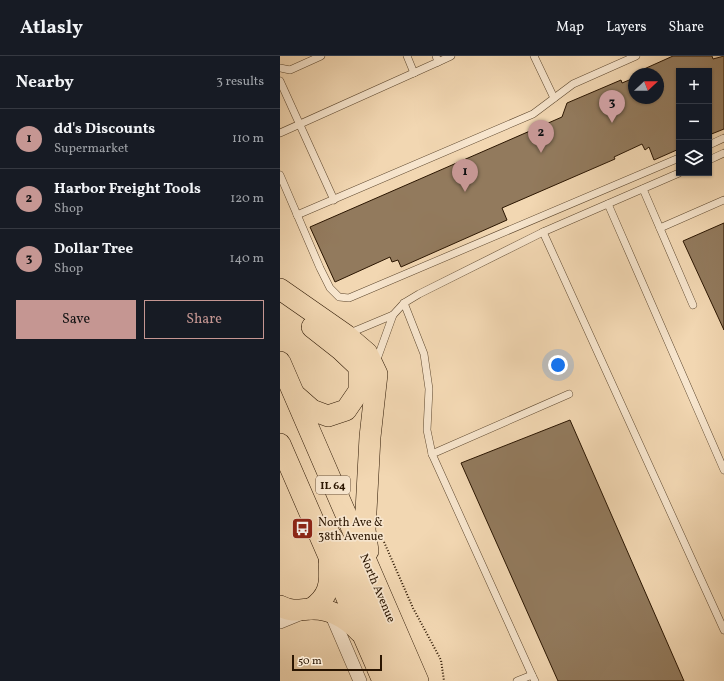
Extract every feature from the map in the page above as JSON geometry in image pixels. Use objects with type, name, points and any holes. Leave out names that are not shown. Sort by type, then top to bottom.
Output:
[{"type":"main road","points":[[280,290],[346,335],[367,353],[377,374],[370,437],[365,530],[370,569]]},
{"type":"main road","points":[[280,290],[304,321],[340,349],[359,367],[359,391],[346,410],[328,416],[312,410],[294,395]]},
{"type":"main road","name":"North Avenue","points":[[280,362],[418,681]]},
{"type":"main road","name":"IL 64","points":[[280,444],[383,681]]},
{"type":"main road","points":[[301,493],[351,567],[401,681]]},
{"type":"main road","points":[[322,606],[329,587],[330,572],[328,554]]},
{"type":"main road","points":[[280,606],[289,610],[301,611],[322,606],[352,623],[363,636]]},
{"type":"street","points":[[280,622],[322,606],[359,680]]},
{"type":"lane","points":[[280,68],[290,70],[321,56]]},
{"type":"lane","points":[[407,56],[414,73]]},
{"type":"lane","points":[[280,133],[414,73],[437,59],[451,56]]},
{"type":"lane","points":[[534,56],[554,98]]},
{"type":"lane","points":[[297,215],[533,114],[573,84],[636,56]]},
{"type":"lane","points":[[280,81],[334,200]]},
{"type":"lane","points":[[712,144],[724,138]]},
{"type":"lane","points":[[712,159],[724,153]]},
{"type":"lane","points":[[280,175],[330,288],[338,297],[349,298],[676,159]]},
{"type":"lane","points":[[374,367],[393,315],[404,303],[418,294],[543,232],[676,174]]},
{"type":"lane","points":[[643,188],[693,305]]},
{"type":"lane","points":[[660,228],[724,200]]},
{"type":"lane","points":[[608,204],[724,470]]},
{"type":"lane","points":[[543,232],[724,630]]},
{"type":"lane","points":[[404,303],[424,354],[429,389],[427,430],[432,454],[533,678],[517,681]]},
{"type":"lane","points":[[346,335],[393,315]]},
{"type":"lane","points":[[432,454],[569,394]]},
{"type":"path","points":[[383,541],[413,608],[441,660],[444,681]]},
{"type":"building","points":[[673,56],[712,56],[713,59],[724,56],[724,129],[712,134],[712,68],[676,68],[676,150],[654,160],[649,147],[645,150],[642,144],[614,157],[615,159],[502,208],[507,220],[401,267],[398,260],[392,262],[390,257],[335,282],[310,227],[562,117],[567,103],[621,80],[622,83],[628,80],[628,104],[664,104],[664,68],[646,68]]},
{"type":"building","points":[[724,223],[724,330],[683,241]]},
{"type":"building","points":[[570,420],[684,681],[558,681],[461,463]]},
{"type":"place","name":"Dollar Tree","points":[[612,123]]},
{"type":"place","name":"Harbor Freight Tools","points":[[541,153]]},
{"type":"place","name":"dd's Discounts","points":[[465,192]]},
{"type":"place","name":"North Ave & 38th Avenue","points":[[302,529]]}]
